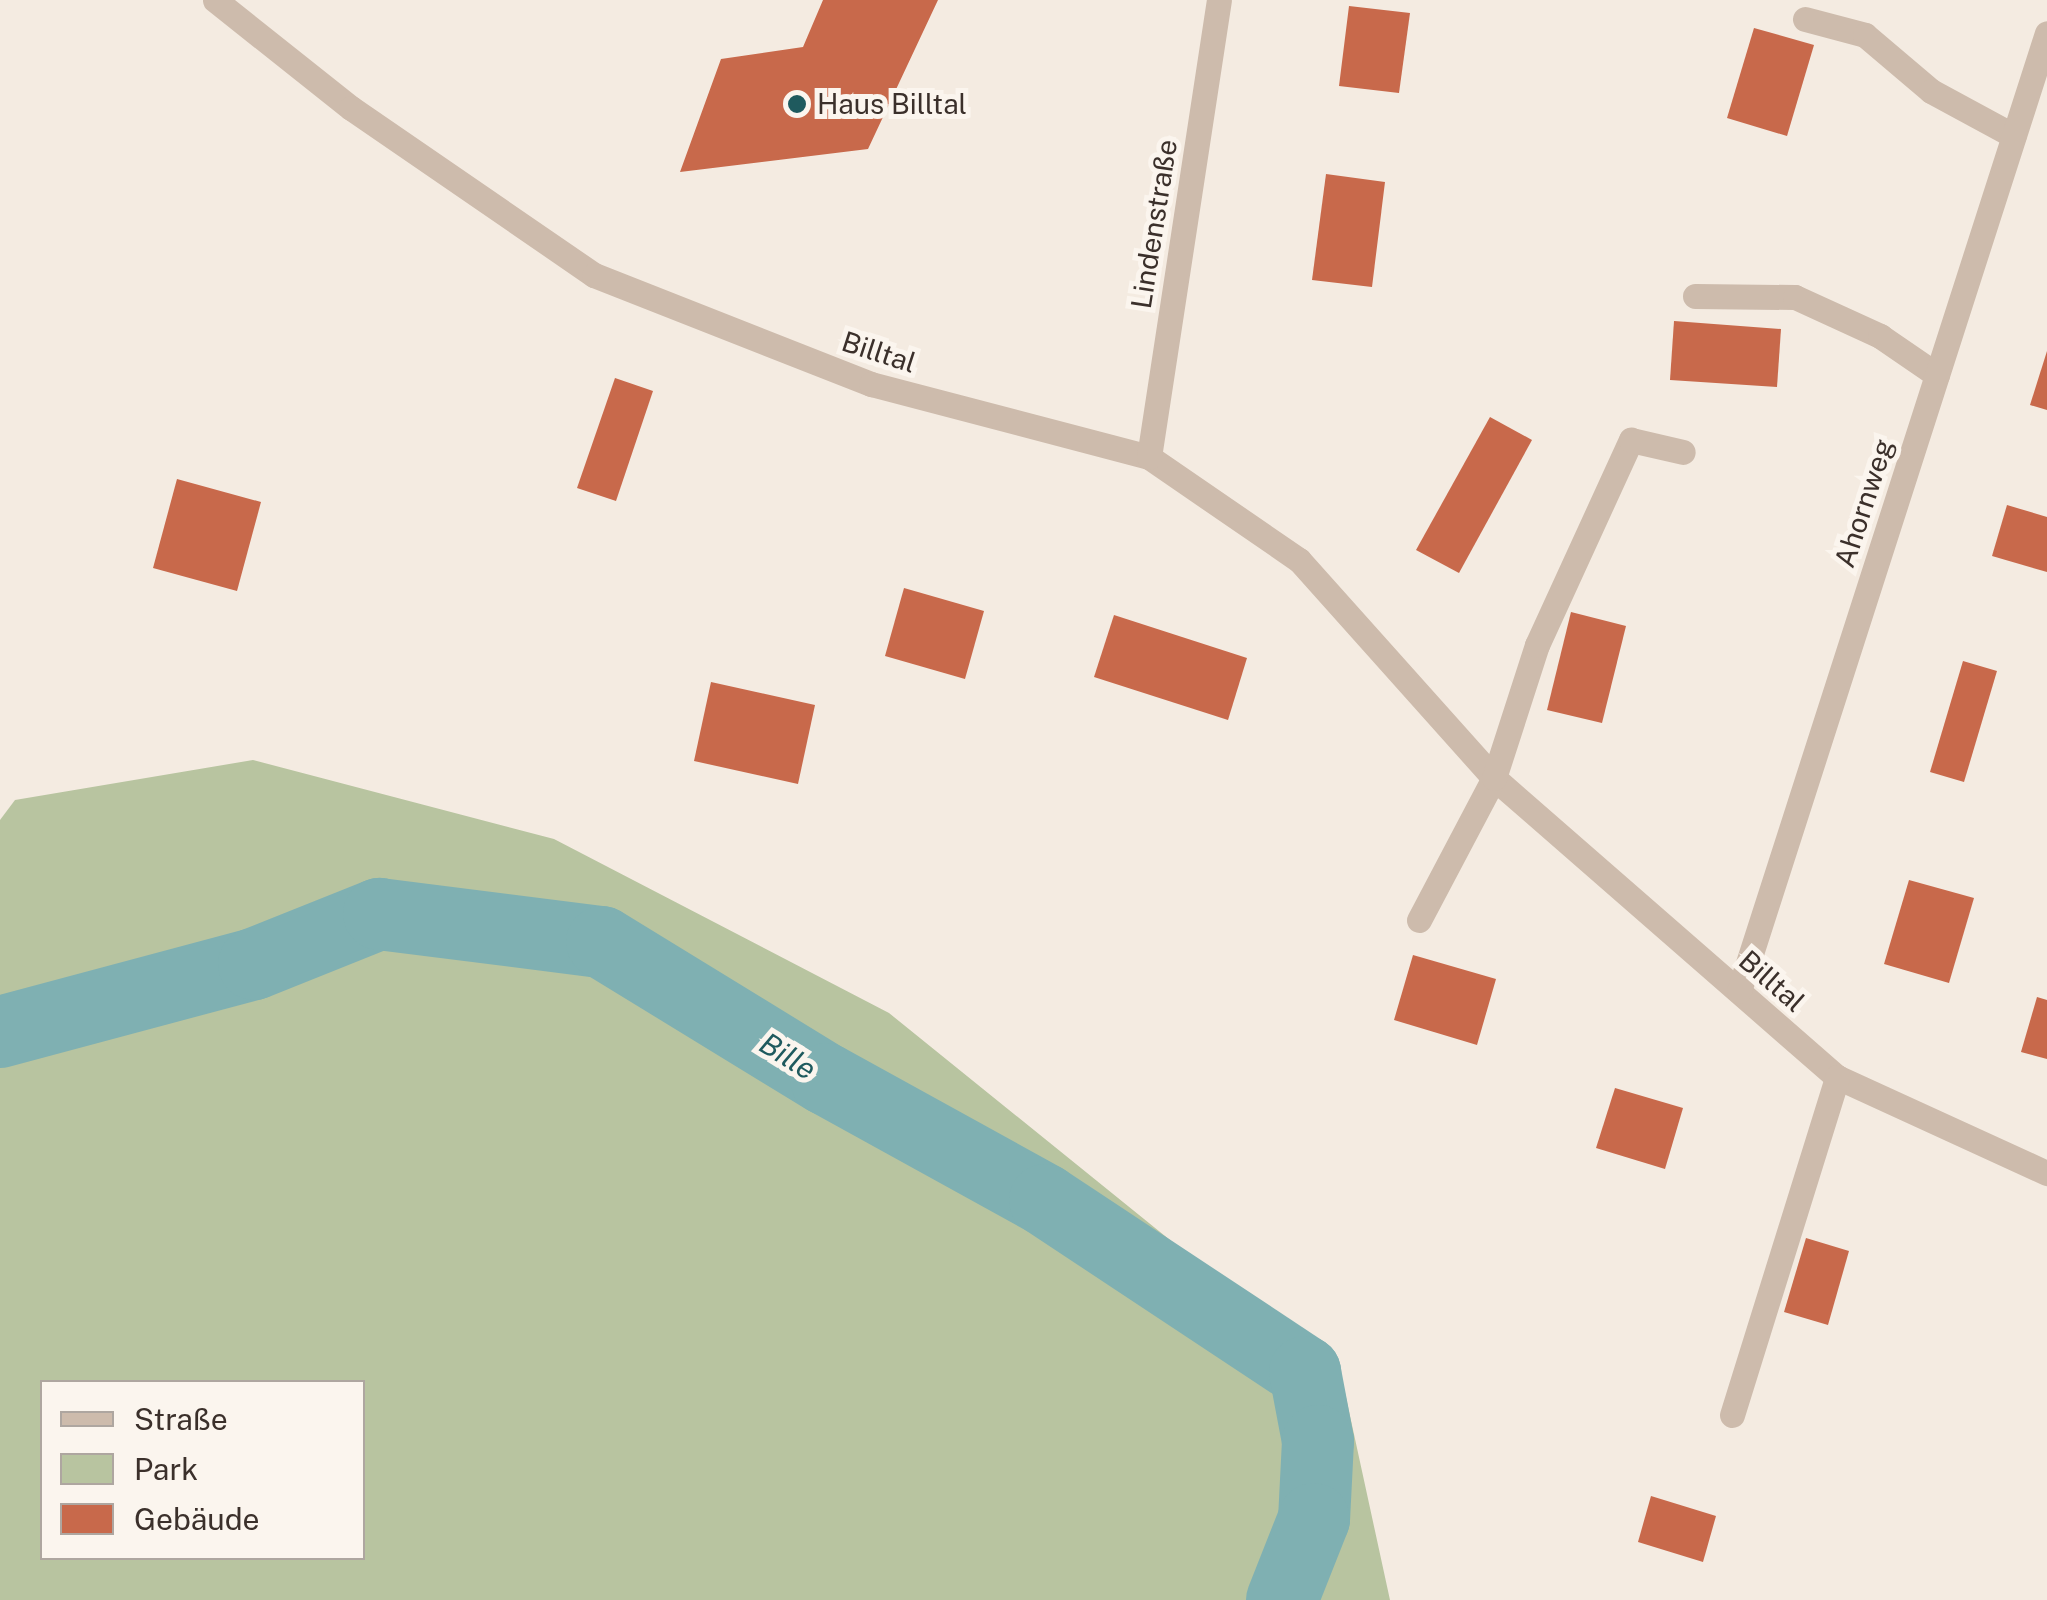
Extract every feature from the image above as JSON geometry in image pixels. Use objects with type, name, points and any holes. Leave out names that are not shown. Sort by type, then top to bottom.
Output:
[{"type":"street","name":"Billtal","points":[[215,0],[351,108],[594,276],[871,384],[1149,457],[1299,560],[1494,778],[1837,1077],[2047,1173]]},
{"type":"street","name":"Lindenstraße","points":[[1149,457],[1219,0]]},
{"type":"street","points":[[1805,19],[1865,36],[1931,91],[2014,136]]},
{"type":"street","name":"Ahornweg","points":[[1738,991],[2047,34]]},
{"type":"street","points":[[1695,296],[1795,297],[1880,336],[1937,376]]},
{"type":"street","points":[[1419,920],[1494,778],[1537,646],[1632,440],[1682,452]]},
{"type":"street","points":[[1732,1415],[1837,1077]]},
{"type":"green space","points":[[253,760],[554,839],[889,1013],[1342,1379],[1390,1600],[0,1600],[0,820],[15,800]]},
{"type":"building","name":"Haus Billtal","points":[[823,0],[938,0],[868,149],[680,172],[721,59],[803,47]]},
{"type":"building","points":[[1349,6],[1410,13],[1399,93],[1339,86]]},
{"type":"building","points":[[1754,28],[1814,45],[1787,136],[1727,118]]},
{"type":"building","points":[[1326,174],[1385,182],[1372,287],[1312,280]]},
{"type":"building","points":[[1674,321],[1781,329],[1777,387],[1670,380]]},
{"type":"building","points":[[2047,351],[2047,410],[2030,405]]},
{"type":"building","points":[[615,378],[653,391],[616,501],[577,488]]},
{"type":"building","points":[[1490,417],[1532,440],[1459,573],[1416,550]]},
{"type":"building","points":[[177,479],[261,502],[237,591],[153,568]]},
{"type":"building","points":[[2007,505],[2047,517],[2047,572],[1992,556]]},
{"type":"building","points":[[904,588],[984,611],[965,679],[885,656]]},
{"type":"building","points":[[1571,612],[1626,626],[1602,723],[1547,710]]},
{"type":"building","points":[[1114,615],[1247,658],[1228,720],[1094,677]]},
{"type":"building","points":[[1963,661],[1997,671],[1964,782],[1930,772]]},
{"type":"building","points":[[711,682],[815,705],[798,784],[694,761]]},
{"type":"building","points":[[1909,880],[1974,898],[1949,983],[1884,964]]},
{"type":"building","points":[[1413,955],[1496,979],[1477,1045],[1394,1020]]},
{"type":"building","points":[[2037,997],[2047,1000],[2047,1059],[2021,1052]]},
{"type":"building","points":[[1615,1088],[1683,1108],[1665,1169],[1596,1148]]},
{"type":"building","points":[[1806,1238],[1849,1251],[1828,1325],[1784,1312]]},
{"type":"building","points":[[1651,1496],[1716,1516],[1703,1562],[1638,1542]]},
{"type":"waterway","name":"Bille","points":[[0,1032],[254,964],[379,914],[602,942],[826,1079],[1045,1200],[1305,1372],[1318,1441],[1314,1519],[1282,1600]]},
{"type":"place","name":"Haus Billtal","points":[[797,104]]}]
